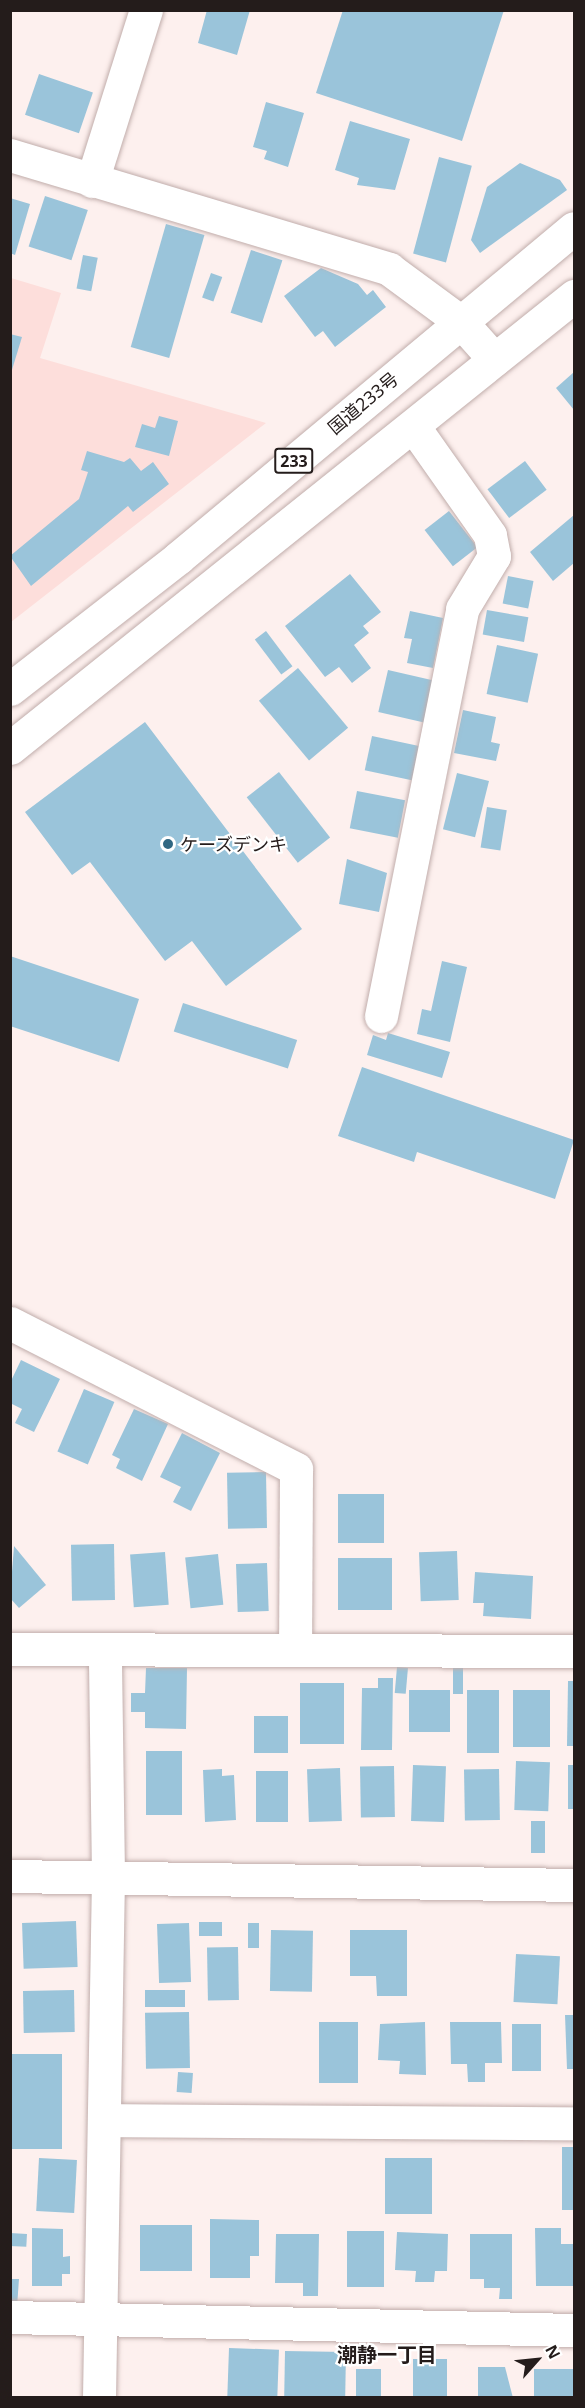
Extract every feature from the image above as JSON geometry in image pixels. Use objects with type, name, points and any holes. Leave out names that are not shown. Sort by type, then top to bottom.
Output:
[{"type":"main road","points":[[92,181],[146,10]]},
{"type":"main road","points":[[10,155],[389,269],[461,322],[494,359]]},
{"type":"main road","name":"国道233号","points":[[10,689],[574,228]]},
{"type":"main road","name":"233","points":[[10,748],[574,296]]},
{"type":"main road","points":[[381,1016],[462,609],[494,556],[490,535],[413,426]]},
{"type":"main road","points":[[10,1323],[296,1469],[295,1649]]},
{"type":"main road","points":[[10,1649],[574,1651]]},
{"type":"main road","points":[[99,2397],[98,2320],[108,1876],[105,1650]]},
{"type":"main road","points":[[10,1876],[574,1885]]},
{"type":"main road","points":[[104,2120],[574,2123]]},
{"type":"main road","points":[[10,2318],[574,2330]]},
{"type":"shaded area","points":[[11,278],[61,293],[40,358],[266,423],[11,622]]},
{"type":"building","points":[[207,10],[250,10],[237,55],[198,43]]},
{"type":"building","points":[[343,10],[504,10],[462,141],[316,93]]},
{"type":"building","points":[[39,74],[93,93],[79,133],[25,115]]},
{"type":"building","points":[[266,102],[304,113],[288,167],[264,159],[267,151],[253,147]]},
{"type":"building","points":[[350,121],[410,139],[395,190],[357,185],[359,178],[335,170]]},
{"type":"building","points":[[439,157],[472,166],[446,262],[413,254]]},
{"type":"building","points":[[520,163],[560,180],[567,190],[480,253],[471,240],[487,187]]},
{"type":"building","points":[[45,196],[88,210],[71,260],[29,246]]},
{"type":"building","points":[[10,198],[30,204],[15,255],[10,253]]},
{"type":"building","points":[[166,224],[204,235],[169,358],[131,347]]},
{"type":"building","points":[[251,250],[282,260],[262,323],[231,313]]},
{"type":"building","points":[[83,255],[98,258],[91,291],[77,288]]},
{"type":"building","points":[[321,268],[358,284],[367,295],[373,290],[386,307],[335,347],[323,331],[315,337],[284,296]]},
{"type":"building","points":[[211,273],[222,277],[213,302],[202,297]]},
{"type":"building","points":[[10,334],[22,337],[11,373],[10,373]]},
{"type":"building","points":[[574,372],[574,410],[556,388]]},
{"type":"building","points":[[159,416],[178,421],[169,456],[135,447],[142,424],[155,428]]},
{"type":"building","points":[[87,451],[124,462],[130,458],[141,471],[153,462],[169,484],[133,512],[128,506],[31,586],[10,556],[79,499],[88,472],[81,470]]},
{"type":"building","points":[[525,461],[547,490],[509,518],[487,489]]},
{"type":"building","points":[[449,511],[477,547],[453,566],[425,530]]},
{"type":"building","points":[[574,515],[574,563],[553,581],[530,552]]},
{"type":"building","points":[[350,574],[381,612],[363,626],[369,633],[354,645],[371,668],[352,683],[339,667],[325,677],[285,626]]},
{"type":"building","points":[[508,576],[534,581],[528,608],[503,603]]},
{"type":"building","points":[[487,610],[528,617],[524,642],[483,635]]},
{"type":"building","points":[[410,611],[443,618],[433,668],[407,663],[412,639],[404,638]]},
{"type":"building","points":[[266,631],[292,666],[281,675],[255,639]]},
{"type":"building","points":[[497,645],[538,654],[528,703],[487,694]]},
{"type":"building","points":[[298,668],[348,728],[309,761],[259,701]]},
{"type":"building","points":[[388,670],[435,681],[425,723],[378,712]]},
{"type":"building","points":[[463,710],[496,717],[491,742],[500,744],[496,761],[454,753]]},
{"type":"building","points":[[145,722],[302,929],[226,986],[192,941],[165,961],[90,862],[72,875],[25,812]]},
{"type":"building","points":[[372,736],[419,746],[412,780],[365,770]]},
{"type":"building","points":[[279,772],[330,837],[298,863],[247,797]]},
{"type":"building","points":[[457,773],[489,781],[475,837],[443,829]]},
{"type":"building","points":[[357,791],[405,800],[398,838],[350,828]]},
{"type":"building","points":[[487,807],[507,810],[500,851],[481,847]]},
{"type":"building","points":[[347,859],[387,873],[379,912],[339,904]]},
{"type":"building","points":[[10,956],[139,999],[119,1062],[10,1026]]},
{"type":"building","points":[[442,961],[467,967],[450,1042],[417,1034],[422,1009],[431,1011]]},
{"type":"building","points":[[183,1003],[297,1040],[288,1069],[174,1032]]},
{"type":"building","points":[[388,1033],[450,1052],[442,1078],[367,1055],[373,1035],[386,1040]]},
{"type":"building","points":[[362,1067],[574,1140],[555,1199],[417,1152],[414,1162],[338,1136]]},
{"type":"building","points":[[21,1360],[60,1379],[34,1432],[15,1423],[22,1409],[10,1403],[10,1383]]},
{"type":"building","points":[[84,1389],[114,1402],[88,1464],[57,1452]]},
{"type":"building","points":[[134,1409],[168,1424],[142,1481],[116,1468],[120,1459],[112,1455]]},
{"type":"building","points":[[182,1433],[220,1453],[191,1511],[173,1502],[181,1487],[160,1477]]},
{"type":"building","points":[[266,1472],[267,1528],[228,1529],[227,1473]]},
{"type":"building","points":[[338,1494],[384,1494],[384,1543],[338,1543]]},
{"type":"building","points":[[114,1544],[115,1600],[72,1601],[71,1545]]},
{"type":"building","points":[[14,1546],[46,1585],[19,1608],[10,1598]]},
{"type":"building","points":[[457,1551],[459,1600],[421,1601],[419,1552]]},
{"type":"building","points":[[165,1552],[169,1605],[134,1607],[130,1554]]},
{"type":"building","points":[[218,1554],[223,1605],[191,1608],[185,1557]]},
{"type":"building","points":[[338,1558],[392,1558],[392,1610],[338,1610]]},
{"type":"building","points":[[267,1563],[269,1611],[238,1612],[236,1564]]},
{"type":"building","points":[[475,1572],[533,1576],[531,1619],[483,1616],[484,1603],[473,1603]]},
{"type":"building","points":[[453,1665],[463,1665],[463,1694],[453,1694]]},
{"type":"building","points":[[397,1667],[408,1668],[406,1694],[395,1693]]},
{"type":"building","points":[[146,1668],[187,1668],[186,1729],[145,1728],[145,1712],[131,1712],[131,1693],[145,1693]]},
{"type":"building","points":[[378,1678],[393,1678],[392,1750],[361,1750],[362,1688],[378,1688]]},
{"type":"building","points":[[568,1681],[574,1681],[574,1746],[567,1746]]},
{"type":"building","points":[[300,1683],[344,1683],[344,1744],[300,1744]]},
{"type":"building","points":[[409,1690],[450,1690],[450,1732],[409,1732]]},
{"type":"building","points":[[467,1690],[499,1690],[499,1753],[467,1753]]},
{"type":"building","points":[[513,1690],[550,1690],[550,1747],[513,1747]]},
{"type":"building","points":[[254,1716],[288,1716],[288,1753],[254,1753]]},
{"type":"building","points":[[146,1751],[182,1751],[182,1815],[146,1815]]},
{"type":"building","points":[[516,1761],[550,1762],[548,1811],[514,1810]]},
{"type":"building","points":[[413,1765],[446,1766],[444,1822],[411,1821]]},
{"type":"building","points":[[568,1765],[574,1765],[574,1809],[568,1809]]},
{"type":"building","points":[[394,1766],[395,1817],[361,1818],[360,1767]]},
{"type":"building","points":[[340,1768],[342,1821],[309,1822],[307,1769]]},
{"type":"building","points":[[222,1769],[222,1776],[234,1775],[236,1820],[205,1822],[203,1770]]},
{"type":"building","points":[[499,1769],[500,1820],[465,1821],[464,1770]]},
{"type":"building","points":[[256,1771],[288,1771],[288,1822],[256,1822]]},
{"type":"building","points":[[531,1821],[545,1821],[545,1853],[531,1853]]},
{"type":"building","points":[[76,1921],[78,1967],[24,1969],[22,1923]]},
{"type":"building","points":[[199,1922],[222,1922],[222,1936],[199,1936]]},
{"type":"building","points":[[189,1923],[191,1982],[159,1983],[157,1924]]},
{"type":"building","points":[[248,1923],[259,1923],[259,1948],[248,1948]]},
{"type":"building","points":[[271,1930],[313,1931],[312,1992],[270,1991]]},
{"type":"building","points":[[350,1930],[407,1930],[407,1996],[377,1996],[376,1976],[350,1976]]},
{"type":"building","points":[[238,1947],[239,2000],[208,2001],[207,1948]]},
{"type":"building","points":[[516,1954],[560,1956],[557,2004],[513,2002]]},
{"type":"building","points":[[74,1990],[75,2032],[24,2033],[23,1991]]},
{"type":"building","points":[[145,1990],[185,1990],[185,2007],[145,2007]]},
{"type":"building","points":[[189,2012],[190,2068],[146,2069],[145,2013]]},
{"type":"building","points":[[565,2015],[574,2015],[574,2069],[567,2069]]},
{"type":"building","points":[[319,2022],[358,2022],[358,2083],[319,2083]]},
{"type":"building","points":[[425,2022],[426,2075],[399,2074],[400,2061],[378,2060],[380,2024]]},
{"type":"building","points":[[450,2022],[501,2022],[502,2063],[485,2063],[485,2082],[468,2082],[467,2064],[451,2064]]},
{"type":"building","points":[[512,2024],[541,2024],[541,2071],[512,2071]]},
{"type":"building","points":[[10,2054],[62,2054],[62,2149],[10,2149]]},
{"type":"building","points":[[178,2072],[193,2073],[192,2093],[177,2092]]},
{"type":"building","points":[[562,2147],[574,2147],[574,2210],[562,2210]]},
{"type":"building","points":[[39,2158],[77,2160],[74,2213],[36,2211]]},
{"type":"building","points":[[385,2158],[432,2158],[432,2214],[385,2214]]},
{"type":"building","points":[[210,2219],[259,2220],[259,2256],[250,2256],[250,2278],[210,2278]]},
{"type":"building","points":[[140,2225],[192,2225],[192,2271],[140,2271]]},
{"type":"building","points":[[32,2228],[63,2229],[63,2257],[70,2256],[70,2274],[62,2274],[62,2286],[32,2286]]},
{"type":"building","points":[[535,2228],[561,2228],[561,2244],[573,2244],[574,2286],[536,2286]]},
{"type":"building","points":[[347,2231],[384,2231],[384,2287],[347,2287]]},
{"type":"building","points":[[397,2232],[448,2234],[447,2271],[435,2271],[434,2282],[415,2282],[416,2271],[395,2270]]},
{"type":"building","points":[[10,2233],[27,2234],[26,2247],[10,2246]]},
{"type":"building","points":[[276,2234],[319,2234],[318,2296],[303,2296],[303,2283],[275,2283]]},
{"type":"building","points":[[470,2234],[512,2234],[512,2299],[499,2299],[500,2288],[484,2288],[484,2279],[470,2279]]},
{"type":"building","points":[[10,2279],[19,2279],[17,2307],[10,2307]]},
{"type":"building","points":[[229,2348],[279,2350],[277,2398],[227,2398]]},
{"type":"building","points":[[285,2351],[346,2352],[345,2398],[284,2398]]},
{"type":"building","points":[[413,2359],[447,2359],[447,2398],[413,2398]]},
{"type":"building","points":[[478,2367],[505,2367],[513,2398],[478,2398]]},
{"type":"building","points":[[356,2369],[381,2369],[381,2398],[356,2398]]},
{"type":"building","points":[[534,2369],[574,2369],[574,2398],[534,2398]]},
{"type":"place","name":"ケーズデンキ","points":[[168,844]]},
{"type":"district","name":"潮静一丁目","points":[[387,2354]]}]
